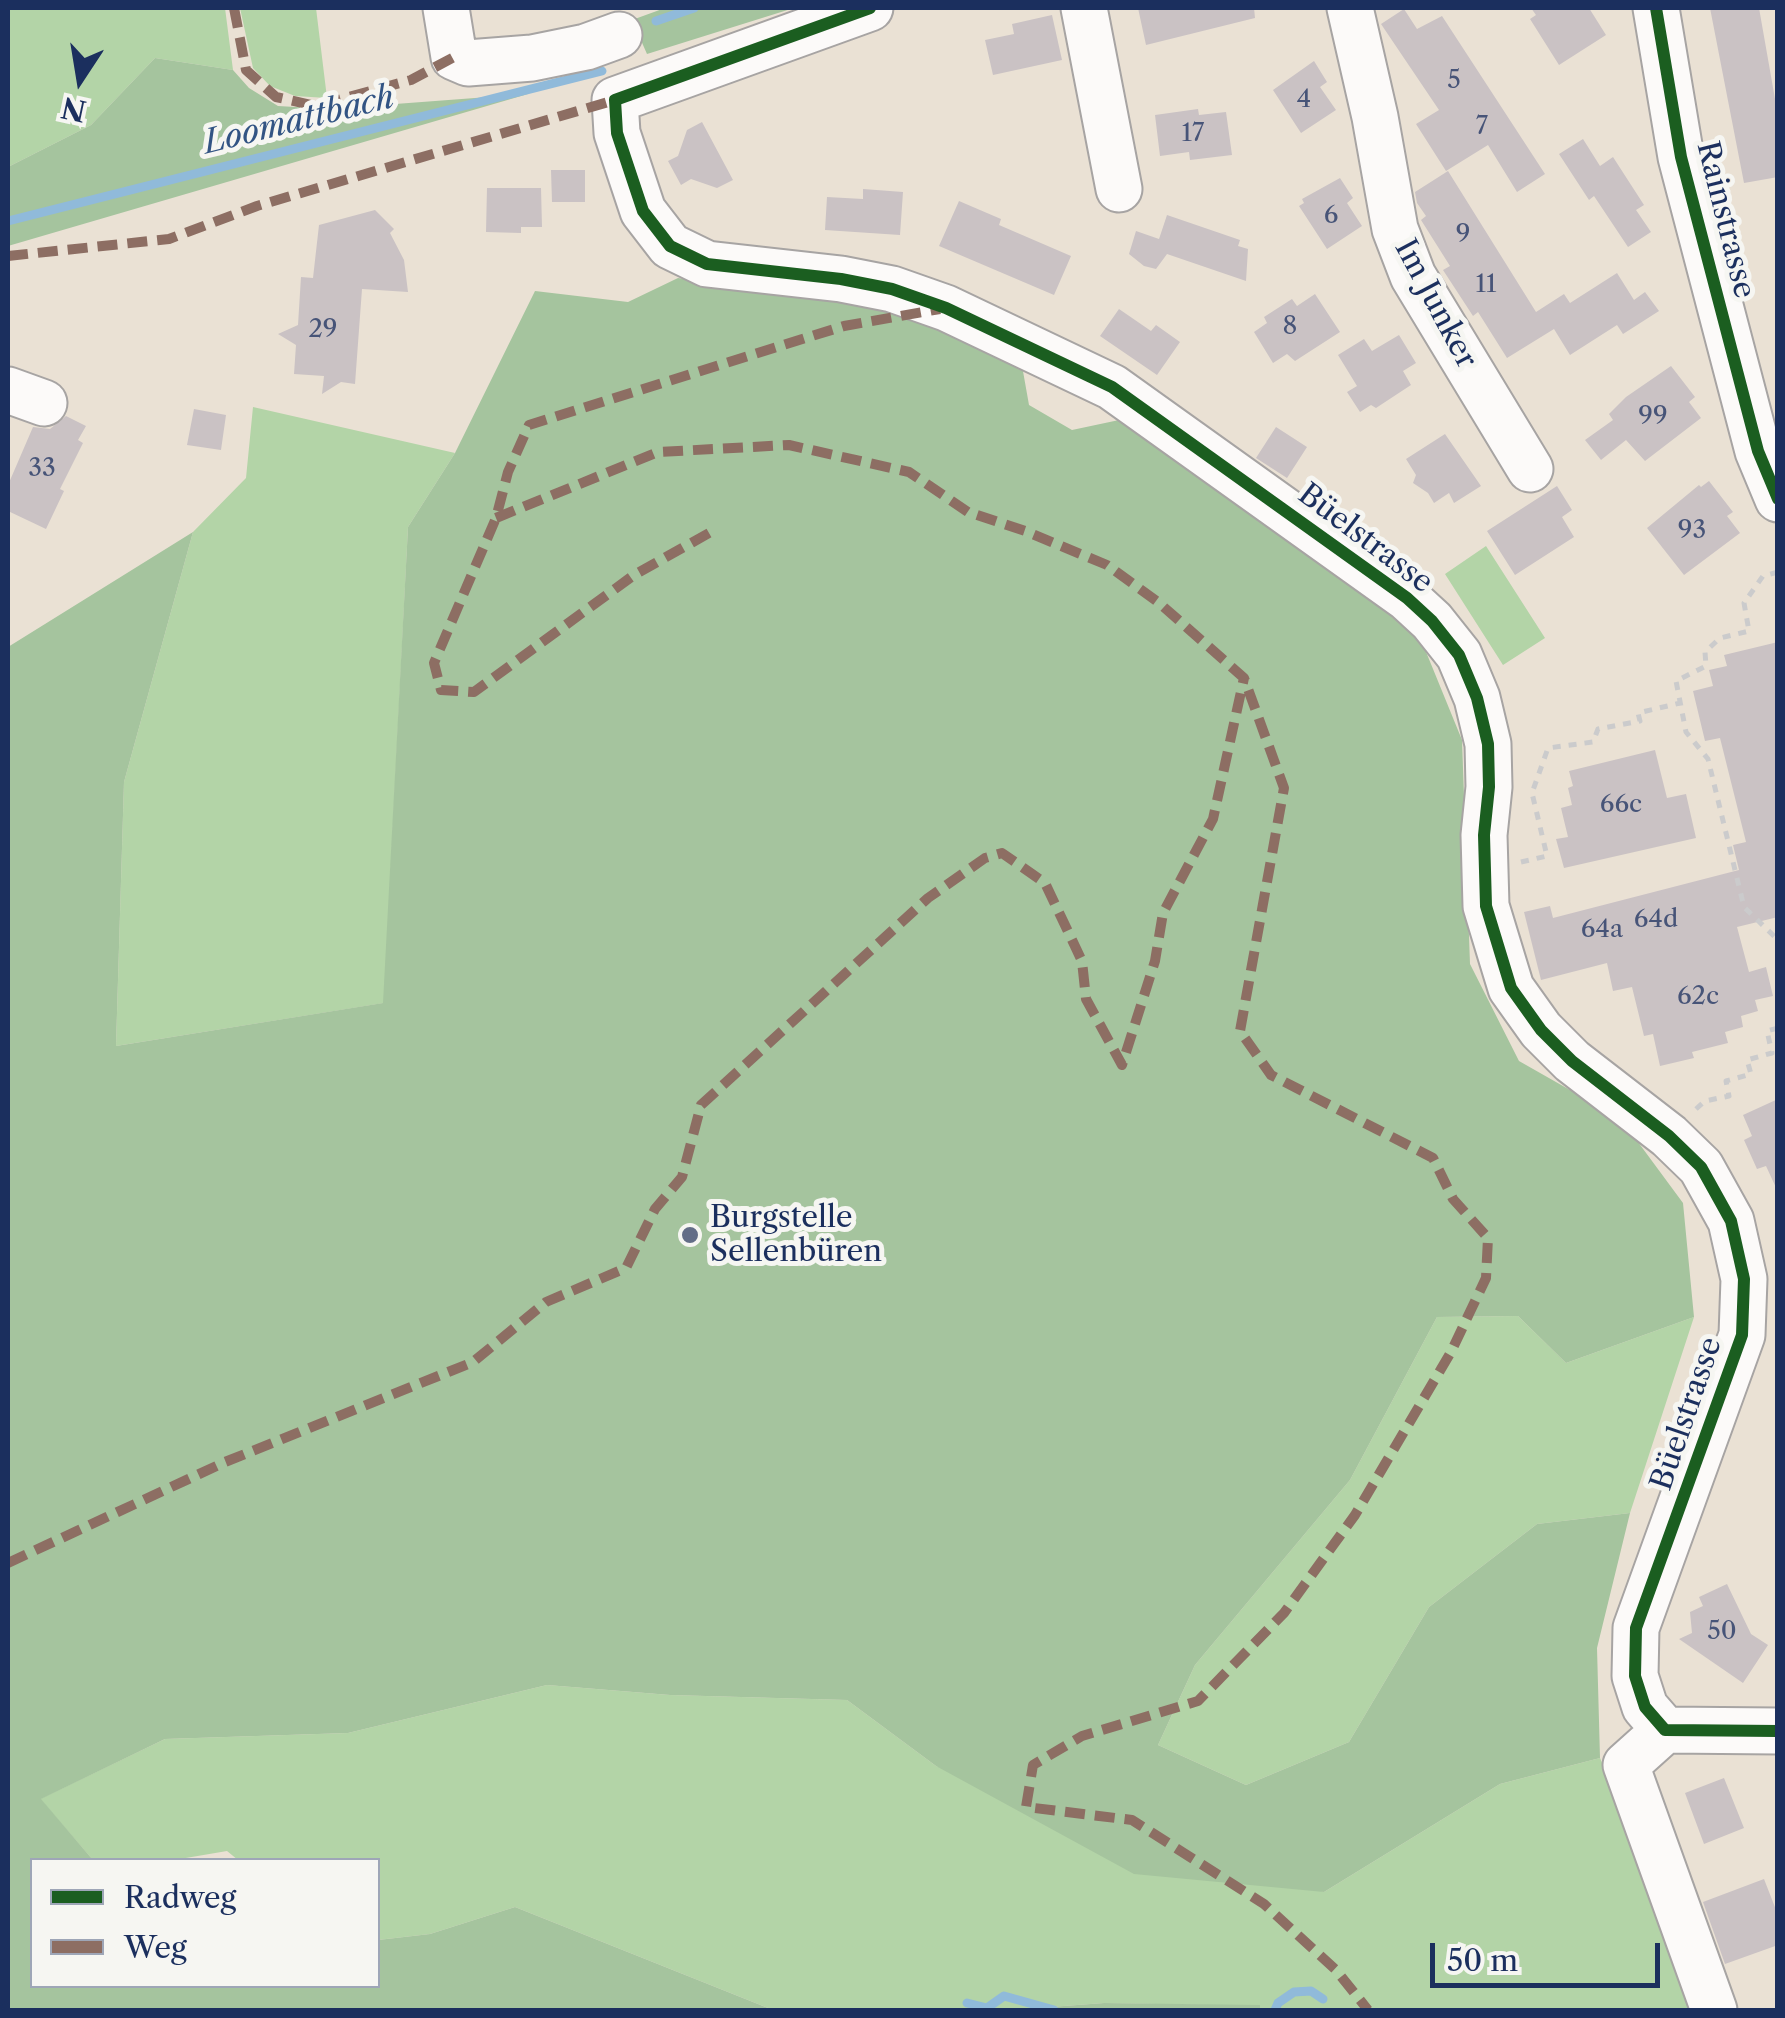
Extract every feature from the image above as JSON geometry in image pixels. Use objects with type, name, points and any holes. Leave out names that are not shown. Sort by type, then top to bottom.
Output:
[{"type":"street","points":[[446,8],[454,57],[468,63],[532,58],[586,47],[620,21],[632,94],[870,8]]},
{"type":"street","points":[[1084,8],[1119,189]]},
{"type":"street","name":"Im Junker","points":[[1350,8],[1375,116],[1394,228],[1413,276],[1530,469]]},
{"type":"street","name":"Rainstrasse","points":[[1656,8],[1681,157],[1758,451],[1778,499]]},
{"type":"street","name":"Büelstrasse","points":[[632,94],[616,133],[643,210],[670,246],[707,264],[841,279],[892,289],[946,308],[1112,387],[1407,598],[1459,655],[1477,698],[1488,744],[1486,906],[1511,988],[1541,1030],[1572,1061],[1669,1136],[1700,1167],[1731,1221],[1744,1279],[1742,1335],[1636,1628],[1635,1676],[1644,1706],[1666,1730]]},
{"type":"street","points":[[1714,2010],[1626,1765],[1666,1730],[1778,1731]]},
{"type":"path","points":[[1778,572],[1763,576],[1744,603],[1749,631],[1720,638],[1704,652],[1706,666],[1676,682],[1686,732],[1708,759],[1744,908],[1778,940]]},
{"type":"path","points":[[1484,871],[1547,856],[1532,793],[1548,748],[1594,742],[1598,729],[1640,721],[1638,713],[1680,703]]},
{"type":"path","points":[[1704,1102],[1729,1096],[1726,1081],[1751,1074],[1747,1060],[1772,1053],[1766,1031],[1778,1028]]},
{"type":"green space","points":[[8,8],[225,8],[233,70],[155,58],[91,125],[8,167]]},
{"type":"green space","points":[[240,8],[316,8],[327,98],[295,96],[270,86],[253,68]]},
{"type":"green space","points":[[665,8],[794,8],[647,54],[632,20]]},
{"type":"green space","points":[[155,58],[233,70],[249,88],[278,106],[329,109],[528,94],[8,246],[8,167],[91,125]]},
{"type":"green space","points":[[678,278],[891,308],[1021,360],[1029,405],[1072,430],[1138,416],[1300,540],[1422,642],[1462,740],[1470,964],[1519,1061],[1621,1119],[1683,1203],[1694,1317],[1566,1363],[1518,1316],[1437,1317],[1350,1480],[1195,1665],[1158,1745],[1246,1785],[1349,1742],[1429,1607],[1537,1524],[1630,1513],[1597,1648],[1600,1758],[1500,1784],[1324,1892],[1134,1874],[936,1766],[847,1700],[670,1695],[547,1685],[348,1733],[165,1739],[41,1799],[91,1858],[30,1858],[30,1988],[380,1988],[380,1940],[430,1934],[515,1907],[768,2008],[804,2010],[8,2010],[8,647],[193,532],[124,782],[116,1046],[383,1003],[408,527],[455,453],[535,291],[628,302]]},
{"type":"green space","points":[[253,407],[455,453],[408,527],[384,1003],[116,1046],[124,782],[193,532],[246,478]]},
{"type":"green space","points":[[1486,546],[1545,638],[1503,665],[1445,574]]},
{"type":"green space","points":[[1518,1316],[1566,1363],[1694,1317],[1630,1513],[1537,1524],[1429,1607],[1349,1742],[1246,1785],[1158,1745],[1195,1665],[1350,1480],[1437,1317]]},
{"type":"green space","points":[[547,1685],[670,1695],[847,1700],[936,1766],[1324,1892],[1500,1784],[1600,1758],[1704,2001],[1702,2010],[1260,2010],[1260,2006],[1104,2003],[1010,2010],[768,2008],[515,1907],[430,1934],[380,1940],[380,1858],[236,1858],[227,1851],[186,1858],[91,1858],[40,1799],[165,1739],[348,1733]]},
{"type":"green space","points":[[1104,2003],[1260,2005],[1260,2010],[1010,2010]]},
{"type":"building","points":[[1138,8],[1254,8],[1255,18],[1146,45]]},
{"type":"building","points":[[1531,8],[1589,8],[1606,35],[1559,65],[1530,19],[1536,15]]},
{"type":"building","points":[[1710,8],[1759,8],[1778,116],[1778,177],[1744,183]]},
{"type":"building","points":[[1404,9],[1417,29],[1442,16],[1545,174],[1517,192],[1488,145],[1446,171],[1416,124],[1439,110],[1381,24]]},
{"type":"building","points":[[1052,15],[1062,60],[993,75],[985,40],[1014,34],[1012,24]]},
{"type":"building","points":[[1314,61],[1327,82],[1320,87],[1336,110],[1301,133],[1273,90]]},
{"type":"building","points":[[1198,109],[1199,115],[1226,112],[1232,155],[1190,160],[1189,152],[1160,156],[1155,115]]},
{"type":"building","points":[[702,122],[733,180],[717,188],[691,179],[681,185],[668,161],[678,156],[687,130]]},
{"type":"building","points":[[1583,139],[1600,166],[1613,157],[1644,205],[1636,210],[1651,232],[1628,247],[1594,196],[1589,200],[1559,154]]},
{"type":"building","points":[[551,170],[585,170],[585,202],[552,202]]},
{"type":"building","points":[[1448,171],[1536,312],[1564,294],[1570,303],[1617,273],[1634,300],[1645,292],[1659,311],[1623,334],[1617,325],[1570,355],[1554,329],[1507,358],[1478,312],[1473,316],[1443,270],[1450,266],[1421,220],[1426,216],[1415,192]]},
{"type":"building","points":[[1340,178],[1353,198],[1347,203],[1362,226],[1327,249],[1299,206],[1304,203],[1302,199]]},
{"type":"building","points":[[487,188],[541,188],[542,227],[521,227],[521,233],[486,232]]},
{"type":"building","points":[[863,189],[903,192],[900,235],[825,230],[827,197],[863,199]]},
{"type":"building","points":[[959,201],[1001,219],[999,225],[1071,256],[1054,295],[939,246]]},
{"type":"building","points":[[375,210],[394,229],[390,233],[404,260],[408,292],[362,289],[355,384],[341,382],[322,394],[324,376],[294,374],[296,345],[278,334],[298,325],[301,277],[313,278],[319,225]]},
{"type":"building","points":[[1167,215],[1240,240],[1238,246],[1248,249],[1246,281],[1167,254],[1156,269],[1144,266],[1129,254],[1136,231],[1159,239]]},
{"type":"building","points":[[1315,294],[1340,332],[1295,361],[1287,354],[1273,363],[1254,332],[1267,323],[1264,317],[1292,299],[1297,306]]},
{"type":"building","points":[[1119,309],[1151,331],[1156,325],[1180,342],[1157,375],[1100,336]]},
{"type":"building","points":[[1399,335],[1416,363],[1403,371],[1411,385],[1376,408],[1371,405],[1360,412],[1347,392],[1357,386],[1338,355],[1364,339],[1372,351]]},
{"type":"building","points":[[1671,366],[1695,397],[1689,402],[1701,418],[1645,461],[1626,440],[1601,460],[1585,440],[1613,420],[1609,414],[1626,397]]},
{"type":"building","points":[[194,409],[226,415],[221,450],[187,445]]},
{"type":"building","points":[[66,416],[86,426],[78,440],[83,443],[46,529],[8,511],[8,485],[33,427],[50,429]]},
{"type":"building","points":[[1276,427],[1307,447],[1287,478],[1256,458]]},
{"type":"building","points":[[1445,434],[1481,486],[1454,503],[1449,493],[1434,503],[1428,493],[1413,483],[1416,475],[1406,459]]},
{"type":"building","points":[[1709,481],[1733,512],[1727,516],[1740,533],[1684,575],[1647,528]]},
{"type":"building","points":[[1557,486],[1572,510],[1562,517],[1574,537],[1515,575],[1487,531]]},
{"type":"building","points":[[1778,642],[1778,917],[1737,927],[1749,972],[1766,967],[1773,996],[1755,1000],[1758,1011],[1741,1016],[1743,1027],[1725,1032],[1728,1043],[1692,1052],[1694,1058],[1660,1066],[1653,1034],[1644,1036],[1632,987],[1613,991],[1607,963],[1541,980],[1524,912],[1550,906],[1553,918],[1739,870],[1733,845],[1746,842],[1720,738],[1705,741],[1693,691],[1713,686],[1709,670],[1727,666],[1724,655]]},
{"type":"building","points":[[1655,750],[1667,798],[1686,794],[1696,838],[1564,868],[1556,839],[1568,837],[1561,808],[1572,805],[1569,771]]},
{"type":"building","points":[[1778,1099],[1778,1192],[1766,1166],[1757,1169],[1744,1140],[1752,1136],[1743,1115]]},
{"type":"building","points":[[1727,1584],[1751,1634],[1768,1645],[1743,1683],[1679,1639],[1692,1633],[1690,1612],[1703,1606],[1699,1597]]},
{"type":"building","points":[[1724,1778],[1744,1828],[1704,1844],[1685,1793]]},
{"type":"building","points":[[1764,1879],[1778,1915],[1778,1945],[1725,1964],[1703,1902]]},
{"type":"waterway","name":"Loomattbach","points":[[656,21],[694,8]]},
{"type":"waterway","name":"Loomattbach","points":[[8,221],[602,71]]},
{"type":"waterway","points":[[1275,2010],[1278,2003],[1294,1992],[1311,1991],[1323,1999]]},
{"type":"waterway","points":[[967,2003],[987,2008],[1004,1996],[1054,2010]]},
{"type":"marked path","points":[[234,8],[246,70],[276,97],[316,106],[411,80],[454,57]]},
{"type":"marked path","points":[[8,256],[169,239],[257,206],[615,100]]},
{"type":"marked path","points":[[709,533],[634,575],[474,692],[441,690],[434,663],[496,518],[508,472],[529,425],[844,326],[940,309]]},
{"type":"marked path","points":[[496,518],[658,452],[789,445],[909,472],[968,512],[1107,565],[1158,602],[1244,678],[1284,788],[1240,1031],[1271,1075],[1433,1158],[1453,1199],[1488,1238],[1486,1278],[1451,1352],[1355,1515],[1284,1613],[1198,1701],[1082,1736],[1033,1765],[1026,1807],[1132,1820],[1264,1904],[1336,1970],[1368,2010]]},
{"type":"marked path","points":[[8,1563],[225,1462],[473,1362],[546,1302],[626,1268],[655,1209],[682,1177],[701,1105],[928,898],[985,858],[1002,853],[1045,883],[1082,961],[1086,999],[1122,1065],[1155,961],[1163,913],[1213,819],[1244,678]]},
{"type":"cycle path","points":[[870,8],[615,100],[617,133],[643,211],[670,246],[707,264],[841,279],[892,289],[946,308],[1112,387],[1407,598],[1459,655],[1477,698],[1488,744],[1486,906],[1511,988],[1541,1030],[1572,1061],[1669,1136],[1701,1167],[1731,1221],[1744,1279],[1742,1335],[1636,1628],[1635,1676],[1645,1707],[1665,1730],[1778,1731]]},
{"type":"cycle path","points":[[1656,8],[1681,157],[1758,451],[1778,499]]},
{"type":"place","name":"Burgstelle Sellenbüren","points":[[690,1235]]}]
